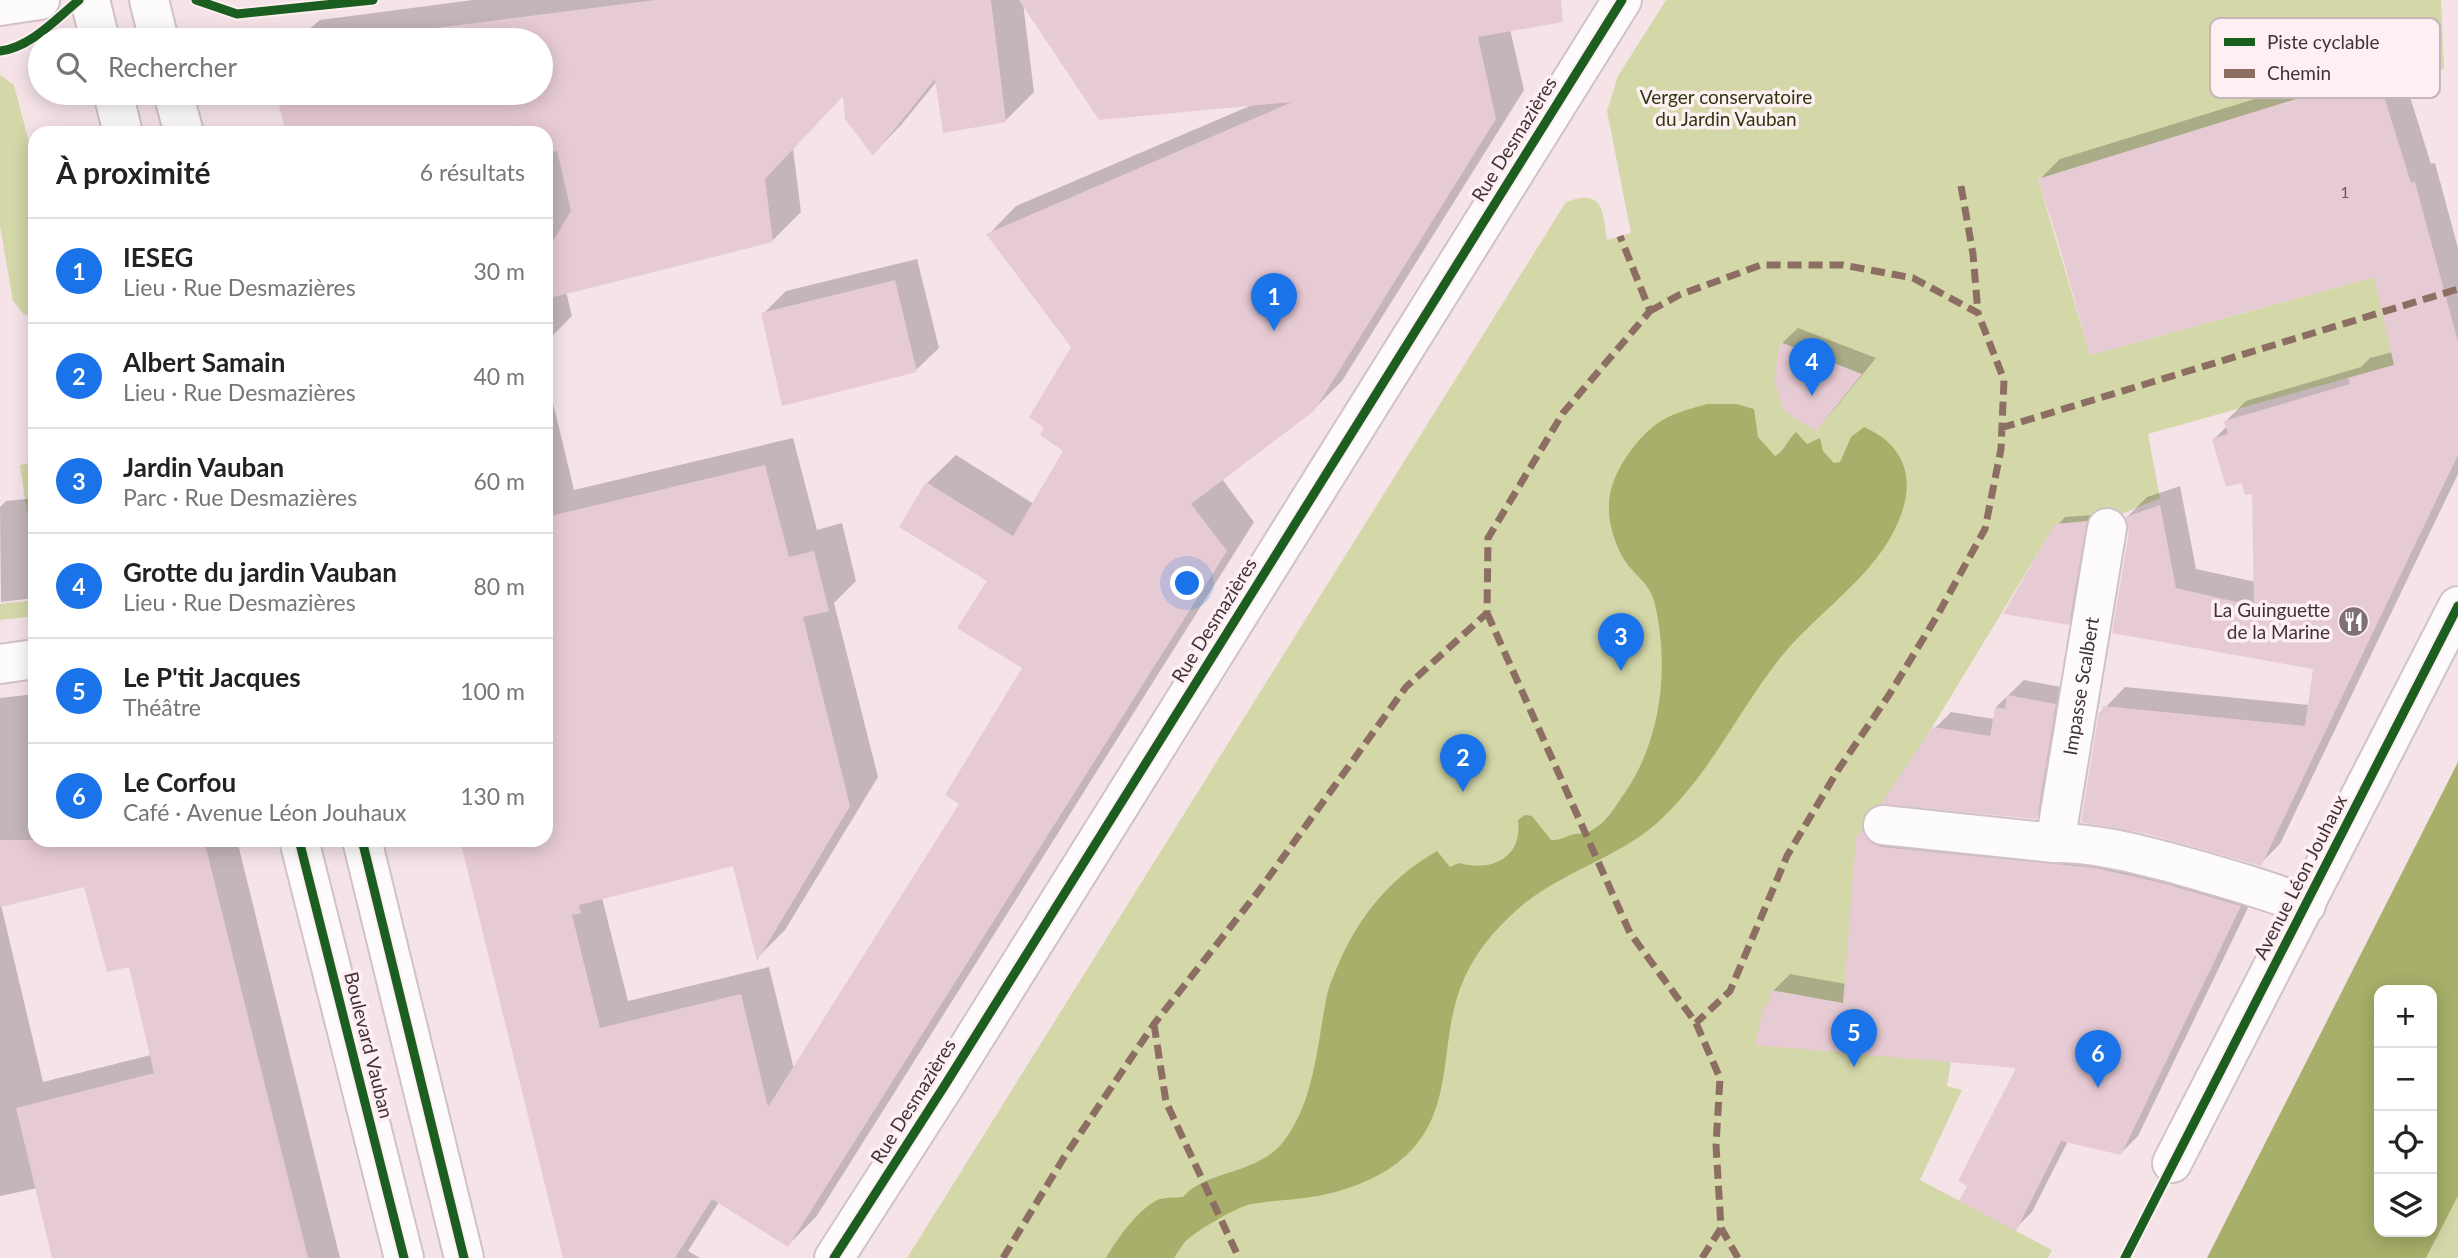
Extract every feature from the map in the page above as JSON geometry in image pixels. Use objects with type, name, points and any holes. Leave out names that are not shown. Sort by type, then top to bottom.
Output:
[{"type":"street","points":[[0,6],[40,0]]},
{"type":"street","points":[[90,0],[97,28]]},
{"type":"street","points":[[149,0],[156,28]]},
{"type":"street","name":"Rue Desmazières","points":[[834,1258],[938,1096],[1622,0]]},
{"type":"street","points":[[116,105],[121,126]]},
{"type":"street","points":[[176,105],[182,126]]},
{"type":"street","name":"Impasse Scalbert","points":[[2055,844],[2107,528]]},
{"type":"street","name":"Avenue Léon Jouhaux","points":[[2172,1163],[2458,607]]},
{"type":"street","points":[[0,664],[28,660]]},
{"type":"street","points":[[1883,825],[2115,848],[2253,885],[2306,905]]},
{"type":"street","name":"Boulevard Vauban","points":[[301,847],[404,1258]]},
{"type":"street","points":[[364,847],[464,1258]]},
{"type":"green space","name":"Verger conservatoire du Jardin Vauban","points":[[1666,0],[2441,0],[2444,69],[2440,69],[2440,18],[2210,18],[2210,98],[2300,98],[2038,179],[2090,355],[2436,260],[2444,293],[2394,365],[2148,434],[2160,498],[2110,519],[2055,525],[1908,767],[1856,841],[1964,975],[1947,1086],[1962,1090],[1920,1180],[2052,1250],[2048,1258],[907,1258],[1566,202],[1587,198],[1599,204],[1607,240],[1631,233],[1607,111],[1618,76]]},
{"type":"green space","points":[[0,75],[14,85],[28,138],[28,316],[13,301],[0,226]]},
{"type":"green space","points":[[28,463],[28,512],[27,512],[20,465]]},
{"type":"green space","points":[[28,601],[28,617],[0,620],[0,604]]},
{"type":"green space","points":[[2458,1196],[2458,1258],[2426,1258]]},
{"type":"shaded area","points":[[1707,404],[1736,404],[1754,409],[1758,437],[1775,456],[1796,432],[1807,444],[1820,438],[1823,451],[1834,463],[1840,462],[1851,437],[1864,427],[1886,440],[1899,456],[1906,475],[1906,494],[1901,515],[1880,554],[1780,658],[1707,765],[1657,823],[1624,846],[1534,896],[1492,935],[1471,964],[1461,986],[1449,1033],[1443,1081],[1429,1125],[1416,1145],[1396,1164],[1369,1180],[1338,1191],[1252,1204],[1238,1209],[1188,1239],[1174,1258],[1106,1258],[1129,1224],[1152,1203],[1163,1198],[1183,1197],[1204,1182],[1260,1160],[1284,1141],[1309,1090],[1328,991],[1346,947],[1366,915],[1405,873],[1437,851],[1450,867],[1459,863],[1482,865],[1502,859],[1510,853],[1515,844],[1518,820],[1525,815],[1532,816],[1551,840],[1554,840],[1593,830],[1613,810],[1638,770],[1648,748],[1660,699],[1662,674],[1659,625],[1654,601],[1625,560],[1613,536],[1609,516],[1610,492],[1625,458],[1649,430],[1669,417]]},
{"type":"shaded area","points":[[2458,762],[2458,1196],[2437,1237],[2437,985],[2374,985],[2374,1237],[2437,1237],[2426,1258],[2207,1258]]},
{"type":"building","points":[[655,0],[991,0],[1006,122],[943,133],[935,79],[873,156],[845,119],[843,96],[765,179],[773,242],[553,297],[553,241],[571,211],[557,151],[553,152],[553,126],[284,126],[279,105],[553,105],[553,28],[437,28]]},
{"type":"building","points":[[1019,0],[1561,0],[1563,22],[1478,37],[1496,119],[1314,411],[1191,504],[1227,551],[788,1247],[712,1199],[675,1258],[563,1258],[462,847],[553,847],[553,515],[765,465],[789,557],[814,551],[829,611],[803,617],[850,806],[757,961],[733,866],[579,905],[581,913],[572,915],[600,1028],[741,994],[768,1107],[959,804],[945,795],[1022,668],[957,628],[987,581],[899,527],[926,482],[1013,536],[1063,451],[1040,435],[1044,428],[1029,417],[1071,347],[986,234],[1292,102],[1099,120]]},
{"type":"building","points":[[2300,98],[2384,98],[2411,183],[2415,182],[2458,342],[2458,455],[2261,866],[2148,834],[2081,822],[2099,712],[2102,713],[2103,706],[2305,726],[2313,669],[2112,633],[2129,532],[2125,517],[2160,505],[2176,588],[2254,606],[2252,494],[2245,495],[2242,483],[2226,487],[2212,439],[2228,434],[2224,421],[2350,384],[2348,378],[2394,365],[2374,277],[2090,355],[2038,179]]},
{"type":"building","points":[[895,280],[917,372],[782,406],[761,313]]},
{"type":"building","points":[[1780,342],[1862,374],[1816,431],[1784,411],[1774,379]]},
{"type":"building","points":[[2087,521],[2069,625],[2003,614],[2055,524]]},
{"type":"building","points":[[2007,695],[2056,704],[2037,819],[1881,804],[1933,727],[1990,736],[1995,707],[2005,709]]},
{"type":"building","points":[[1862,830],[1870,842],[1881,847],[2096,868],[2166,884],[2241,906],[2121,1155],[2061,1141],[2016,1231],[1959,1201],[1967,1186],[1958,1181],[2016,1068],[1755,1045],[1764,1005],[1768,1005],[1771,990],[1843,1003],[1856,838]]},
{"type":"building","points":[[0,840],[28,840],[28,847],[206,847],[308,1258],[52,1258],[16,1108],[154,1073],[129,967],[107,972],[84,887],[0,907]]},
{"type":"marked path","points":[[1961,186],[1973,254],[1978,313]]},
{"type":"marked path","points":[[1003,1258],[1063,1159],[1154,1024],[1258,892],[1406,687],[1487,613],[1488,538],[1563,413],[1650,311],[1620,236]]},
{"type":"marked path","points":[[1650,311],[1679,295],[1761,265],[1843,265],[1913,278],[1978,313],[2004,380],[2001,449],[1985,529],[1937,616],[1889,695],[1838,770],[1787,856],[1730,991],[1696,1023]]},
{"type":"marked path","points":[[2001,428],[2458,289]]},
{"type":"marked path","points":[[1487,613],[1630,933],[1696,1023],[1720,1078],[1716,1145],[1721,1228],[1738,1258]]},
{"type":"marked path","points":[[1154,1024],[1166,1102],[1239,1258]]},
{"type":"marked path","points":[[1702,1258],[1721,1228]]},
{"type":"cycle path","points":[[45,28],[79,0]]},
{"type":"cycle path","points":[[196,0],[237,14],[373,0]]},
{"type":"cycle path","points":[[834,1258],[945,1085],[1622,0]]},
{"type":"cycle path","points":[[0,51],[28,40]]},
{"type":"cycle path","points":[[2125,1258],[2458,606]]},
{"type":"cycle path","points":[[301,847],[404,1258]]},
{"type":"cycle path","points":[[364,847],[464,1258]]},
{"type":"place","name":"IESEG","points":[[1274,331]]},
{"type":"place","name":"Grotte du jardin Vauban","points":[[1812,396]]},
{"type":"place","name":"La Guinguette de la Marine","points":[[2353,621]]},
{"type":"place","name":"Jardin Vauban","points":[[1621,671]]},
{"type":"place","name":"Albert Samain","points":[[1463,792]]},
{"type":"place","name":"Le P'tit Jacques","points":[[1854,1067]]},
{"type":"place","name":"Le Corfou","points":[[2098,1088]]}]
